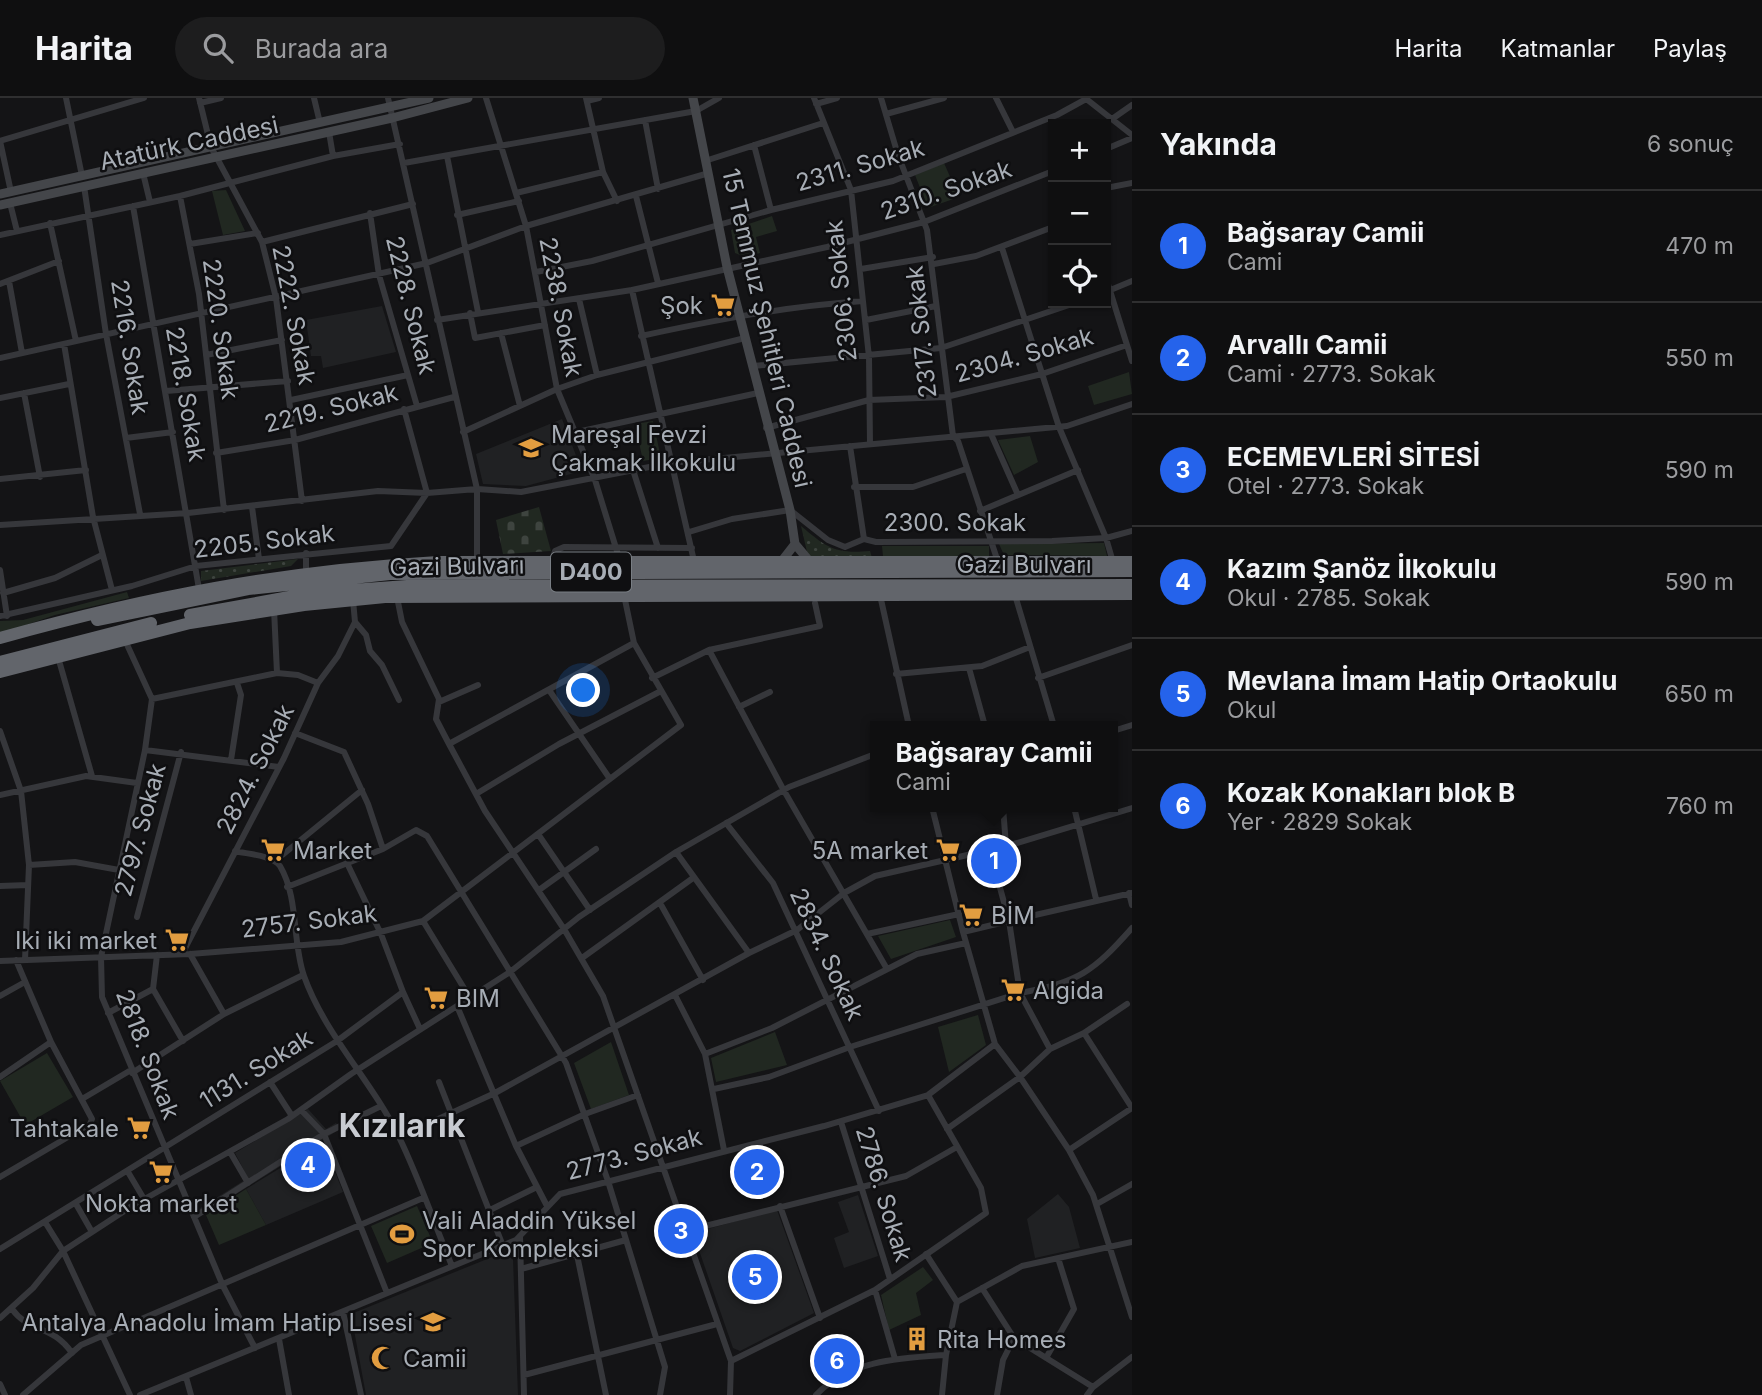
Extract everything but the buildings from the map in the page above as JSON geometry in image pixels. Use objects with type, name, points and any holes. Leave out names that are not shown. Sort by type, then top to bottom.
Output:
[{"type":"highway","points":[[0,638],[135,602],[306,572],[477,562],[620,561],[693,554],[781,562],[1132,562]]},
{"type":"highway","name":"Gazi Bulvarı","points":[[0,646],[55,631],[248,589],[390,574],[1132,571]]},
{"type":"highway","name":"Gazi Bulvarı","points":[[0,662],[216,608],[311,593],[407,586],[1132,585]]},
{"type":"highway","points":[[0,672],[190,622],[353,600],[624,594],[1132,594]]},
{"type":"highway","points":[[28,631],[55,631],[79,617]]},
{"type":"highway","points":[[58,657],[88,638],[124,638]]},
{"type":"main road","name":"Atatürk Caddesi","points":[[5,204],[211,147],[320,123],[389,103],[429,98]]},
{"type":"main road","name":"Atatürk Caddesi","points":[[0,194],[143,173],[393,118],[468,98]]},
{"type":"main road","name":"15 Temmuz Şehitleri Caddesi","points":[[693,98],[708,160],[727,267],[766,428],[790,510],[795,544]]},
{"type":"main road","points":[[781,562],[795,544],[810,562]]},
{"type":"street","name":"2216. Sokak","points":[[66,98],[90,214],[107,334],[140,514]]},
{"type":"street","points":[[11,192],[0,141],[144,98]]},
{"type":"street","points":[[211,147],[200,101],[221,98]]},
{"type":"street","points":[[314,98],[320,123]]},
{"type":"street","name":"2238. Sokak","points":[[486,98],[526,226],[556,388],[577,432],[595,480],[620,561]]},
{"type":"street","points":[[599,98],[587,100],[603,172],[617,201]]},
{"type":"street","points":[[404,163],[696,111],[719,98]]},
{"type":"street","points":[[815,101],[837,98]]},
{"type":"street","name":"2317. Sokak","points":[[881,98],[924,222],[933,260],[946,397],[953,436],[958,440],[980,511],[993,539],[998,562]]},
{"type":"street","points":[[886,114],[944,98]]},
{"type":"street","points":[[996,98],[1013,132]]},
{"type":"street","points":[[1086,99],[1132,136],[1111,146]]},
{"type":"street","name":"2311. Sokak","points":[[536,272],[592,261],[719,224],[906,176],[1057,115],[1086,99]]},
{"type":"street","name":"2306. Sokak","points":[[815,101],[850,190],[869,357],[870,444]]},
{"type":"street","points":[[389,103],[477,489],[477,562]]},
{"type":"street","points":[[1112,119],[1132,105]]},
{"type":"street","points":[[1057,115],[1058,119]]},
{"type":"street","points":[[645,120],[658,189]]},
{"type":"street","points":[[708,160],[823,123]]},
{"type":"street","points":[[329,132],[333,156]]},
{"type":"street","points":[[0,235],[180,196],[333,156],[400,144]]},
{"type":"street","points":[[754,145],[771,210]]},
{"type":"street","name":"2222. Sokak","points":[[211,147],[262,242],[276,298],[302,501]]},
{"type":"street","points":[[447,156],[474,312],[475,338],[545,324]]},
{"type":"street","points":[[516,193],[603,172]]},
{"type":"street","points":[[143,173],[150,202]]},
{"type":"street","points":[[0,358],[427,263],[526,226],[709,173]]},
{"type":"street","name":"2310. Sokak","points":[[437,320],[474,312],[632,290],[855,240],[924,222],[1048,174]]},
{"type":"street","points":[[1111,187],[1132,183]]},
{"type":"street","name":"2220. Sokak","points":[[180,196],[190,244],[211,389],[224,510]]},
{"type":"street","points":[[636,196],[659,283]]},
{"type":"street","points":[[457,215],[519,201]]},
{"type":"street","points":[[5,204],[17,231]]},
{"type":"street","points":[[262,242],[413,204]]},
{"type":"street","name":"2218. Sokak","points":[[133,206],[199,589]]},
{"type":"street","name":"2228. Sokak","points":[[370,214],[379,275],[418,406]]},
{"type":"street","points":[[50,223],[76,341]]},
{"type":"street","points":[[861,270],[1002,248],[1048,229]]},
{"type":"street","points":[[190,244],[258,233]]},
{"type":"street","points":[[1002,248],[1059,427],[1106,538],[1113,562]]},
{"type":"street","points":[[0,284],[59,261]]},
{"type":"street","points":[[9,281],[22,353]]},
{"type":"street","points":[[1111,290],[1132,282]]},
{"type":"street","points":[[552,562],[558,548],[658,548],[693,554],[632,290]]},
{"type":"street","points":[[579,299],[597,375]]},
{"type":"street","points":[[1111,300],[1132,361]]},
{"type":"street","points":[[641,336],[740,315],[863,301]]},
{"type":"street","points":[[866,320],[936,306]]},
{"type":"street","points":[[753,366],[941,348],[1062,308]]},
{"type":"street","points":[[501,333],[520,406]]},
{"type":"street","points":[[463,432],[556,388],[647,361],[745,338]]},
{"type":"street","points":[[206,355],[282,340]]},
{"type":"street","points":[[64,344],[93,517],[112,590]]},
{"type":"street","name":"2304. Sokak","points":[[766,428],[869,400],[946,397],[1042,374],[1127,345]]},
{"type":"street","points":[[290,400],[408,375]]},
{"type":"street","points":[[166,391],[288,381]]},
{"type":"street","points":[[0,398],[69,384]]},
{"type":"street","points":[[24,393],[40,477]]},
{"type":"street","points":[[577,432],[758,393]]},
{"type":"street","name":"2219. Sokak","points":[[216,453],[295,440],[454,397]]},
{"type":"street","name":"2205. Sokak","points":[[0,525],[224,510],[378,491],[427,493],[477,489],[521,492],[595,480],[670,463],[1059,427],[1132,404]]},
{"type":"street","points":[[404,410],[427,493]]},
{"type":"street","points":[[126,438],[173,432]]},
{"type":"street","points":[[990,434],[1018,495]]},
{"type":"street","points":[[850,446],[864,539]]},
{"type":"street","points":[[854,486],[913,488],[966,469]]},
{"type":"street","points":[[0,479],[40,477],[86,470]]},
{"type":"street","points":[[633,470],[658,548]]},
{"type":"street","points":[[980,511],[1078,470]]},
{"type":"street","name":"2205. Sokak","points":[[3,616],[132,586],[196,566],[391,546],[427,493]]},
{"type":"street","points":[[252,507],[259,559]]},
{"type":"street","points":[[689,533],[732,519],[790,510]]},
{"type":"street","name":"2300. Sokak","points":[[790,510],[845,547],[864,539],[876,542],[993,539],[1052,541],[1106,538],[1132,531]]},
{"type":"street","points":[[876,542],[880,562]]},
{"type":"street","points":[[306,553],[306,572]]},
{"type":"street","points":[[3,593],[55,578],[102,555]]},
{"type":"street","points":[[0,570],[3,616]]},
{"type":"street","points":[[132,586],[135,602]]},
{"type":"street","points":[[476,794],[579,733],[661,691],[634,643],[624,594]]},
{"type":"street","points":[[1015,594],[1052,721]]},
{"type":"street","points":[[880,595],[895,674],[908,721]]},
{"type":"street","points":[[397,597],[402,622],[439,702],[436,719],[476,794],[564,929],[603,996],[731,1362],[730,1395]]},
{"type":"street","points":[[353,600],[355,622],[366,635],[370,651],[382,665],[399,700]]},
{"type":"street","points":[[652,678],[709,650],[820,625],[815,603]]},
{"type":"street","points":[[274,609],[277,673]]},
{"type":"street","name":"2824. Sokak","points":[[186,954],[318,683],[338,656],[355,622]]},
{"type":"street","points":[[124,638],[152,699],[277,673],[298,675],[318,683]]},
{"type":"street","points":[[449,744],[634,643]]},
{"type":"street","points":[[1038,678],[1132,645]]},
{"type":"street","points":[[895,674],[968,668],[1030,647]]},
{"type":"street","points":[[709,650],[783,789],[887,969]]},
{"type":"street","points":[[58,657],[92,776]]},
{"type":"street","points":[[968,668],[984,721]]},
{"type":"street","points":[[231,760],[241,695],[237,683]]},
{"type":"street","points":[[439,702],[478,685]]},
{"type":"street","points":[[549,690],[610,779]]},
{"type":"street","name":"2757. Sokak","points":[[0,961],[186,954],[299,943],[341,942],[424,921],[681,725],[661,691]]},
{"type":"street","points":[[739,707],[770,692]]},
{"type":"street","name":"2818. Sokak","points":[[152,699],[145,750],[101,957],[102,997],[131,1072],[223,1286],[256,1348]]},
{"type":"street","points":[[0,732],[21,790],[29,865],[25,960]]},
{"type":"street","points":[[295,733],[344,752],[362,790],[383,849]]},
{"type":"street","points":[[145,750],[181,752],[279,767]]},
{"type":"street","name":"2797. Sokak","points":[[137,917],[181,752]]},
{"type":"street","points":[[0,1318],[12,1309],[63,1251],[145,1199],[292,1116],[359,1069],[510,972],[590,910],[676,852],[783,789],[870,756]]},
{"type":"street","points":[[0,795],[92,776],[137,783]]},
{"type":"street","points":[[275,861],[362,790]]},
{"type":"street","points":[[399,1137],[495,1093],[749,953],[797,930],[844,893],[875,876],[1007,846],[1132,808]]},
{"type":"street","points":[[933,812],[963,932],[995,1044],[1069,1150],[1097,1204],[1132,1317]]},
{"type":"street","points":[[1004,812],[1007,859],[999,884],[1009,921],[1020,993],[1050,1049]]},
{"type":"street","points":[[1075,812],[1096,899]]},
{"type":"street","points":[[1108,812],[1109,816]]},
{"type":"street","name":"2834. Sokak","points":[[726,823],[773,883],[879,1111]]},
{"type":"street","points":[[287,887],[383,849],[416,830],[422,831],[562,1056],[608,1181],[665,1367],[660,1395]]},
{"type":"street","points":[[538,834],[590,910]]},
{"type":"street","points":[[539,890],[596,849]]},
{"type":"street","points":[[235,851],[275,861]]},
{"type":"street","points":[[676,852],[749,953]]},
{"type":"street","points":[[275,861],[287,887],[303,975],[337,1041],[359,1069],[399,1137],[452,1266]]},
{"type":"street","points":[[29,865],[75,862],[119,870]]},
{"type":"street","points":[[347,863],[381,934],[420,1029]]},
{"type":"street","points":[[582,958],[693,878]]},
{"type":"street","points":[[0,886],[28,885]]},
{"type":"street","points":[[963,932],[1131,893],[1132,905]]},
{"type":"street","points":[[660,904],[703,980]]},
{"type":"street","points":[[867,934],[959,914]]},
{"type":"street","points":[[424,921],[470,998]]},
{"type":"street","points":[[714,1089],[769,1077],[850,1047],[1020,993],[1052,987],[1089,972],[1132,928]]},
{"type":"street","points":[[705,1054],[741,1042],[917,954],[966,943]]},
{"type":"street","points":[[186,954],[225,1014]]},
{"type":"street","points":[[158,955],[153,989],[183,1041]]},
{"type":"street","points":[[0,1177],[90,1124],[91,1115],[51,1042],[16,960]]},
{"type":"street","points":[[82,1099],[225,1014],[303,975]]},
{"type":"street","points":[[0,996],[25,982]]},
{"type":"street","points":[[108,1013],[153,989]]},
{"type":"street","name":"1131. Sokak","points":[[0,1249],[337,1041],[403,992]]},
{"type":"street","points":[[675,995],[705,1054],[724,1150]]},
{"type":"street","points":[[947,1129],[1020,1077],[1050,1049],[1084,1033],[1127,1004]]},
{"type":"street","points":[[457,1006],[516,1146],[547,1206]]},
{"type":"street","points":[[1069,1150],[1131,1110],[1084,1033]]},
{"type":"street","points":[[0,1077],[51,1042]]},
{"type":"street","name":"2773. Sokak","points":[[141,1395],[503,1245],[520,1236],[560,1194],[841,1122],[928,1095],[995,1044]]},
{"type":"street","points":[[270,1082],[292,1116]]},
{"type":"street","points":[[439,1082],[503,1245]]},
{"type":"street","points":[[731,1362],[875,1290],[988,1210],[981,1188],[928,1095]]},
{"type":"street","points":[[516,1146],[585,1114],[638,1096]]},
{"type":"street","points":[[194,1217],[324,1134],[381,1106]]},
{"type":"street","points":[[301,1110],[324,1134],[387,1293]]},
{"type":"street","name":"2786. Sokak","points":[[841,1122],[890,1279]]},
{"type":"street","points":[[685,1231],[906,1175],[957,1147]]},
{"type":"street","points":[[230,1152],[247,1183]]},
{"type":"street","points":[[128,1172],[145,1199]]},
{"type":"street","points":[[1097,1204],[1132,1184]]},
{"type":"street","points":[[490,1210],[537,1187]]},
{"type":"street","points":[[23,1395],[81,1345],[423,1198]]},
{"type":"street","points":[[76,1204],[92,1232]]},
{"type":"street","points":[[780,1206],[820,1318]]},
{"type":"street","points":[[45,1222],[63,1251],[130,1395]]},
{"type":"street","points":[[520,1236],[524,1395]]},
{"type":"street","points":[[521,1269],[626,1240]]},
{"type":"street","points":[[957,1302],[1022,1266],[1132,1242]]},
{"type":"street","points":[[926,1254],[957,1302],[946,1355],[942,1395]]},
{"type":"street","points":[[577,1255],[606,1395]]},
{"type":"street","points":[[1046,1358],[1074,1309],[1058,1258]]},
{"type":"street","points":[[982,1288],[1014,1338],[1093,1387]]},
{"type":"street","points":[[875,1290],[895,1359]]},
{"type":"street","points":[[12,1309],[22,1321],[56,1334],[72,1353]]},
{"type":"street","points":[[343,1312],[361,1395]]},
{"type":"street","points":[[524,1375],[597,1358],[717,1324]]},
{"type":"street","points":[[997,1395],[1003,1360],[1014,1338]]},
{"type":"street","points":[[279,1339],[289,1395]]},
{"type":"street","points":[[816,1395],[838,1377],[858,1368],[895,1359],[946,1355]]},
{"type":"street","points":[[1087,1395],[1093,1387],[1132,1357]]},
{"type":"street","points":[[186,1377],[191,1395]]},
{"type":"street","points":[[0,1384],[5,1395]]},
{"type":"shaded area","points":[[382,306],[396,352],[323,368],[321,356],[311,356],[306,320]]},
{"type":"shaded area","name":"Mareşal Fevzi Çakmak İlkokulu","points":[[562,419],[582,471],[526,486],[483,484],[476,454]]},
{"type":"shaded area","points":[[308,1109],[326,1129],[336,1123],[340,1129],[201,1216],[197,1210],[248,1178],[235,1153]]},
{"type":"shaded area","points":[[323,1142],[343,1192],[266,1225],[246,1189]]},
{"type":"shaded area","points":[[1058,1194],[1069,1207],[1080,1248],[1035,1258],[1027,1219]]},
{"type":"shaded area","points":[[858,1195],[878,1256],[844,1268],[834,1238],[849,1232],[838,1202]]},
{"type":"shaded area","points":[[777,1210],[814,1313],[740,1351],[733,1348],[693,1233]]},
{"type":"shaded area","name":"Antalya Anadolu İmam Hatip Lisesi","points":[[502,1253],[513,1259],[518,1395],[366,1395],[351,1314]]},
{"type":"green space","points":[[944,163],[959,197],[928,208],[915,175]]},
{"type":"green space","points":[[226,190],[245,231],[223,235],[212,191]]},
{"type":"green space","points":[[772,216],[777,231],[756,237],[760,253],[745,257],[735,253],[731,230]]},
{"type":"green space","points":[[1129,372],[1132,394],[1094,405],[1088,386]]},
{"type":"green space","points":[[653,421],[661,458],[643,461],[635,424]]},
{"type":"green space","points":[[1030,436],[1038,462],[1014,475],[998,440]]},
{"type":"green space","points":[[539,507],[551,551],[503,554],[496,520]]},
{"type":"green space","points":[[801,526],[832,548],[870,551],[872,558],[808,556]]},
{"type":"green space","points":[[1104,543],[1107,556],[1004,555],[999,544]]},
{"type":"green space","points":[[882,546],[989,546],[989,556],[883,556]]},
{"type":"green space","points":[[298,559],[291,566],[201,581],[201,571]]},
{"type":"green space","points":[[127,592],[129,598],[55,615],[0,634],[0,621],[23,620]]},
{"type":"green space","points":[[950,920],[956,937],[891,959],[878,936]]},
{"type":"green space","points":[[978,1015],[986,1045],[949,1072],[938,1027]]},
{"type":"green space","points":[[775,1032],[787,1065],[716,1082],[711,1058]]},
{"type":"green space","points":[[611,1042],[629,1095],[591,1109],[574,1063]]},
{"type":"green space","points":[[47,1053],[73,1097],[25,1125],[0,1081]]},
{"type":"green space","points":[[246,1189],[266,1225],[219,1245],[206,1215]]},
{"type":"green space","name":"Vali Aladdin Yüksel Spor Kompleksi","points":[[417,1206],[433,1243],[387,1263],[371,1226]]},
{"type":"green space","points":[[923,1267],[933,1280],[916,1293],[921,1315],[889,1330],[881,1295]]},
{"type":"place","name":"Şok","points":[[723,305]]},
{"type":"place","name":"Mareşal Fevzi Çakmak İlkokulu","points":[[531,448]]},
{"type":"place","name":"Market","points":[[273,850]]},
{"type":"place","name":"5A market","points":[[948,850]]},
{"type":"place","name":"Bağsaray Camii","points":[[994,861]]},
{"type":"place","name":"BİM","points":[[971,915]]},
{"type":"place","name":"Iki iki market","points":[[177,940]]},
{"type":"place","name":"Algida","points":[[1013,990]]},
{"type":"place","name":"BIM","points":[[436,998]]},
{"type":"place","name":"Tahtakale","points":[[139,1128]]},
{"type":"place","name":"Kazım Şanöz İlkokulu","points":[[308,1165]]},
{"type":"place","name":"Nokta market","points":[[161,1172]]},
{"type":"place","name":"Arvallı Camii","points":[[757,1172]]},
{"type":"place","name":"ECEMEVLERİ SİTESİ","points":[[681,1231]]},
{"type":"place","name":"Vali Aladdin Yüksel Spor Kompleksi","points":[[402,1234]]},
{"type":"place","name":"Mevlana İmam Hatip Ortaokulu","points":[[755,1277]]},
{"type":"place","name":"Antalya Anadolu İmam Hatip Lisesi","points":[[433,1322]]},
{"type":"place","name":"Rita Homes","points":[[917,1339]]},
{"type":"place","name":"Camii","points":[[383,1358]]},
{"type":"place","name":"Kozak Konakları blok B","points":[[837,1361]]},
{"type":"district","name":"Kızılarık","points":[[402,1125]]}]
